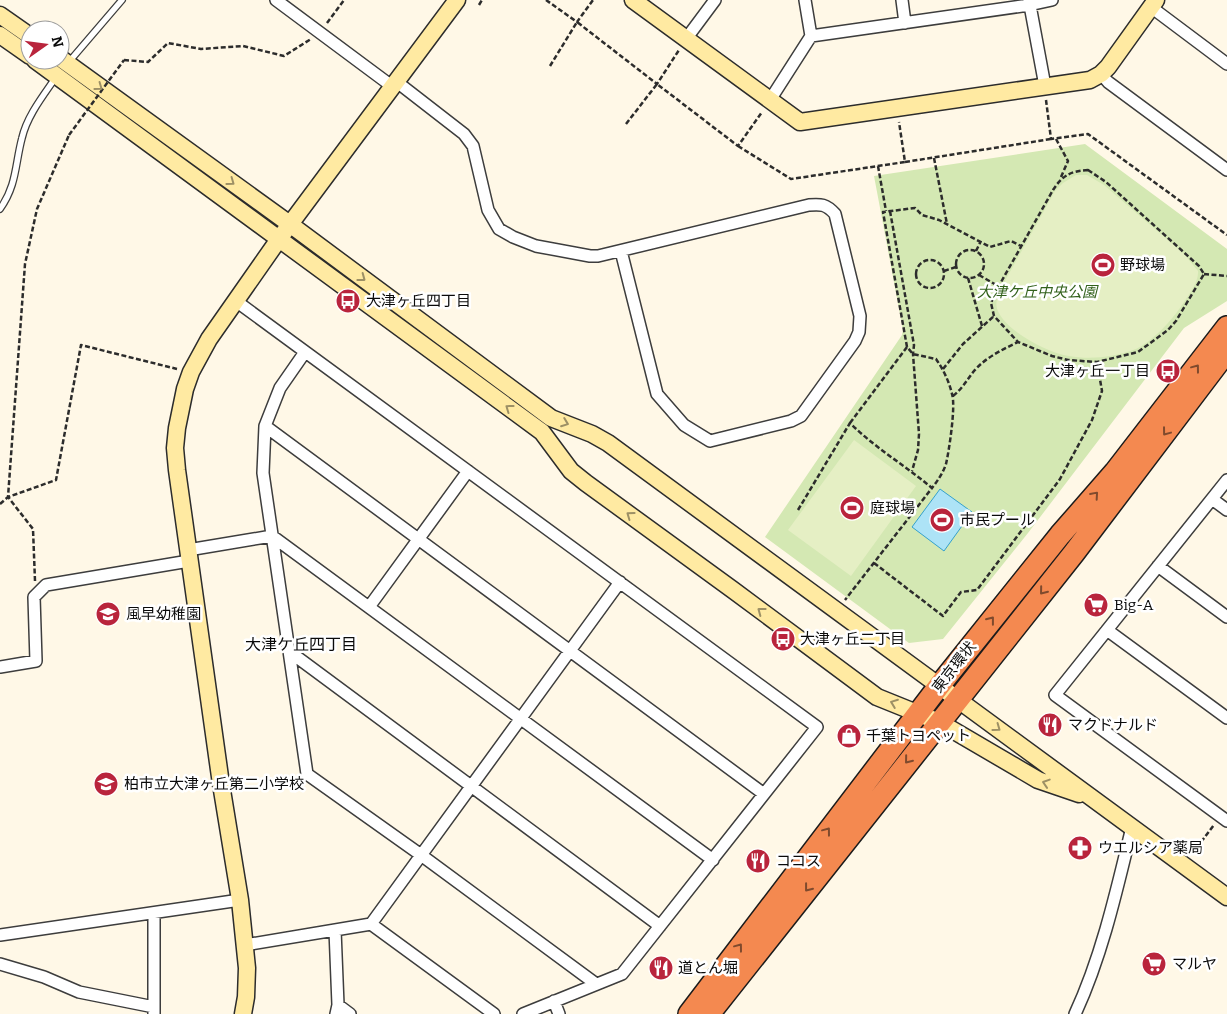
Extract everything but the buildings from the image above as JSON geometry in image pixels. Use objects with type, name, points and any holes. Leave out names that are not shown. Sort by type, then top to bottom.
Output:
[{"type":"highway","name":"東京環状","points":[[689,1014],[939,686],[1060,535],[1120,464],[1227,327]]},
{"type":"highway","name":"東京環状","points":[[708,1014],[1132,477],[1227,351]]},
{"type":"street","points":[[276,0],[464,134],[473,146],[488,210],[499,229],[513,238],[536,246],[590,256],[808,205],[820,204],[827,206],[835,214],[860,316],[859,332],[855,341],[801,416],[791,421],[710,440],[684,425],[657,394],[621,250]]},
{"type":"street","points":[[243,1014],[246,997],[247,968],[240,900],[221,784],[177,470],[176,448],[180,407],[191,372],[209,339],[280,239],[458,0]]},
{"type":"street","points":[[633,0],[800,122],[1090,80],[1101,74],[1153,4],[1227,64]]},
{"type":"street","points":[[686,39],[715,0]]},
{"type":"street","points":[[770,100],[811,36],[805,0]]},
{"type":"street","points":[[902,0],[905,22]]},
{"type":"street","points":[[811,36],[1052,0]]},
{"type":"street","points":[[1029,2],[1045,86]]},
{"type":"street","points":[[0,15],[20,29]]},
{"type":"street","points":[[0,36],[20,49]]},
{"type":"street","points":[[67,70],[280,239],[542,432],[571,471],[586,483],[877,697],[939,722],[1038,780],[1093,798]]},
{"type":"street","points":[[68,70],[291,225],[551,418],[608,442],[1227,897]]},
{"type":"street","points":[[1101,74],[1108,82],[1227,170]]},
{"type":"street","points":[[236,301],[818,727],[622,974],[522,1014]]},
{"type":"street","points":[[305,352],[280,388],[264,426],[264,473],[307,774],[596,984]]},
{"type":"street","points":[[264,426],[764,794]]},
{"type":"street","points":[[368,607],[468,471]]},
{"type":"street","points":[[1225,815],[1055,695],[1227,480]]},
{"type":"street","points":[[1212,499],[1227,510]]},
{"type":"street","points":[[0,667],[36,661],[34,597],[46,585],[188,556],[272,536],[713,860]]},
{"type":"street","points":[[1158,566],[1227,617]]},
{"type":"street","points":[[245,945],[371,924],[620,582]]},
{"type":"street","points":[[1107,630],[1227,718]]},
{"type":"street","points":[[290,652],[660,926]]},
{"type":"street","points":[[1075,1014],[1088,988],[1119,882],[1132,827]]},
{"type":"street","points":[[0,935],[240,900]]},
{"type":"street","points":[[0,964],[44,977],[79,992],[154,1010],[154,913]]},
{"type":"street","points":[[371,924],[494,1014]]},
{"type":"street","points":[[335,930],[337,1010],[350,1014]]},
{"type":"street","points":[[554,1001],[559,1014]]},
{"type":"lane","points":[[70,57],[122,0]]},
{"type":"lane","points":[[0,208],[16,174],[22,137],[34,110],[59,70]]},
{"type":"path","points":[[34,582],[33,529],[8,497],[25,264],[36,209],[69,135],[124,60],[148,62],[168,43],[202,49],[243,46],[284,56],[320,33],[344,0]]},
{"type":"path","points":[[479,5],[482,0]]},
{"type":"path","points":[[546,0],[738,146],[791,179],[1088,134],[1227,235]]},
{"type":"path","points":[[550,66],[593,0]]},
{"type":"path","points":[[626,124],[657,84],[686,39]]},
{"type":"path","points":[[1045,86],[1051,139]]},
{"type":"path","points":[[738,146],[770,100]]},
{"type":"path","points":[[896,107],[905,162]]},
{"type":"path","points":[[1056,138],[1068,161],[1061,177],[998,286],[991,303],[994,316],[1018,342],[1052,356],[1068,360],[1098,362],[1138,352],[1168,330],[1176,321],[1204,274]]},
{"type":"path","points":[[934,158],[947,224]]},
{"type":"path","points":[[878,166],[886,212]]},
{"type":"path","points":[[1061,177],[1088,170],[1106,182],[1199,266],[1204,274]]},
{"type":"path","points":[[845,600],[942,474],[946,464],[952,417],[953,396],[943,369],[936,359],[913,354],[908,346],[883,212],[915,208],[922,215],[939,220],[990,247],[1011,242],[1021,246]]},
{"type":"path","points":[[890,211],[914,345],[913,354],[919,434],[918,450],[912,471]]},
{"type":"path","points":[[976,251],[981,241]]},
{"type":"path","points":[[972,248],[982,254],[985,265],[979,275],[968,278],[958,273],[956,267],[955,262],[960,252],[972,248]]},
{"type":"path","points":[[932,259],[942,264],[944,271],[945,276],[940,286],[928,288],[918,283],[915,272],[921,262],[932,259]]},
{"type":"path","points":[[944,271],[956,267]]},
{"type":"path","points":[[1204,274],[1227,276]]},
{"type":"path","points":[[979,275],[998,286]]},
{"type":"path","points":[[968,278],[982,326]]},
{"type":"path","points":[[943,369],[963,344],[994,316]]},
{"type":"path","points":[[953,396],[960,391],[974,371],[985,360],[1018,342]]},
{"type":"path","points":[[0,504],[8,497],[56,480],[81,345],[191,372]]},
{"type":"path","points":[[798,510],[850,423],[908,346]]},
{"type":"path","points":[[874,563],[943,616],[962,592],[977,590],[1060,480],[1092,420],[1102,391],[1098,362]]},
{"type":"path","points":[[850,423],[864,437],[912,471],[932,488]]},
{"type":"path","points":[[1192,854],[1225,815]]},
{"type":"green space","name":"大津ケ丘中央公園","points":[[1085,144],[1227,249],[1227,301],[1184,328],[1028,533],[943,639],[909,643],[765,537],[902,335],[903,330],[874,176]]},
{"type":"green space","name":"野球場","points":[[1076,175],[1087,175],[1104,185],[1184,254],[1198,271],[1193,289],[1168,323],[1142,346],[1120,354],[1085,358],[1051,351],[1030,341],[1011,327],[999,313],[996,304],[1001,288],[1055,191],[1063,183]]},
{"type":"green space","name":"庭球場","points":[[854,440],[916,486],[851,576],[788,530]]},
{"type":"water","name":"市民プール","points":[[940,489],[972,512],[944,551],[912,527]]},
{"type":"place","name":"野球場","points":[[1103,265]]},
{"type":"place","name":"大津ヶ丘四丁目","points":[[348,301]]},
{"type":"place","name":"大津ヶ丘一丁目","points":[[1168,371]]},
{"type":"place","name":"庭球場","points":[[852,508]]},
{"type":"place","name":"市民プール","points":[[942,520]]},
{"type":"place","name":"Big-A","points":[[1096,605]]},
{"type":"place","name":"風早幼稚園","points":[[108,614]]},
{"type":"place","name":"大津ヶ丘二丁目","points":[[783,639]]},
{"type":"place","name":"マクドナルド","points":[[1050,725]]},
{"type":"place","name":"千葉トヨペット","points":[[849,736]]},
{"type":"place","name":"柏市立大津ヶ丘第二小学校","points":[[106,784]]},
{"type":"place","name":"ウエルシア薬局","points":[[1080,848]]},
{"type":"place","name":"ココス","points":[[758,861]]},
{"type":"place","name":"マルヤ","points":[[1154,964]]},
{"type":"place","name":"道とん堀","points":[[661,968]]},
{"type":"district","name":"大津ケ丘四丁目","points":[[301,644]]}]
